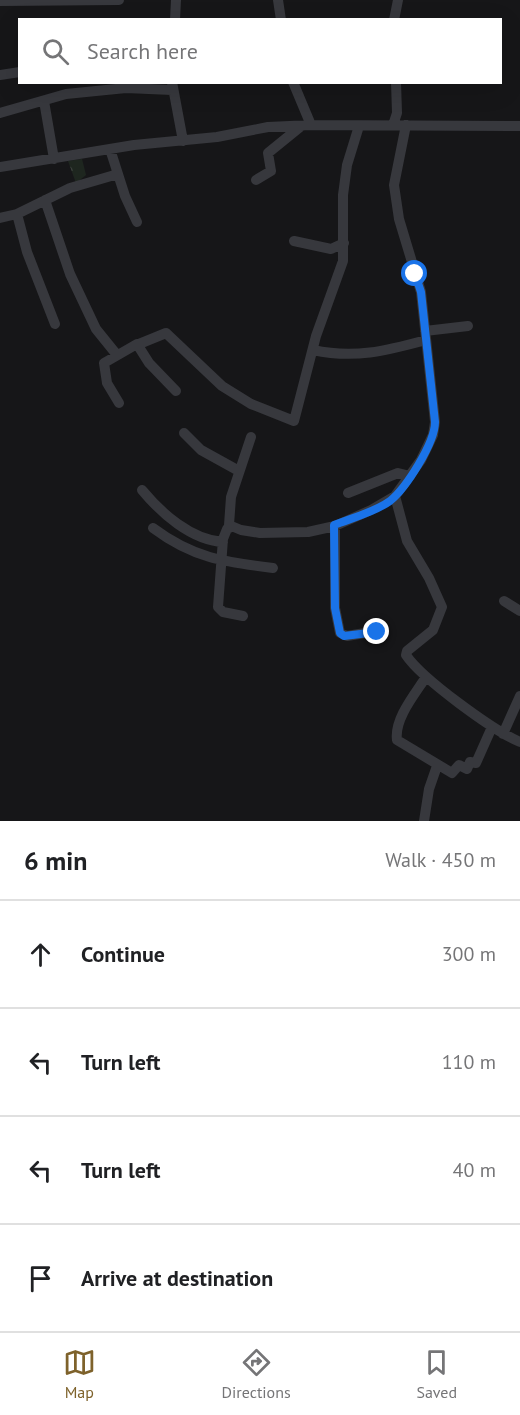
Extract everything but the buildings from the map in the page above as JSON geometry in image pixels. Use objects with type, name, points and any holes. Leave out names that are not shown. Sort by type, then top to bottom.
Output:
[{"type":"street","points":[[0,1],[119,0]]},
{"type":"street","points":[[169,0],[176,0],[175,18]]},
{"type":"street","points":[[278,0],[281,18]]},
{"type":"street","points":[[394,18],[398,0]]},
{"type":"street","points":[[0,75],[18,72]]},
{"type":"street","points":[[294,84],[305,126]]},
{"type":"street","points":[[393,125],[397,113],[396,84]]},
{"type":"street","points":[[0,113],[44,101],[53,96],[172,86],[183,141]]},
{"type":"street","points":[[44,101],[54,159]]},
{"type":"street","points":[[243,616],[219,609],[224,533],[231,528],[260,533],[286,534],[334,525],[384,504],[394,496],[410,476],[426,451],[435,429],[421,292],[399,219],[394,185],[406,125]]},
{"type":"street","points":[[256,180],[271,171],[268,153],[305,126]]},
{"type":"street","points":[[119,403],[107,383],[104,363],[139,344],[166,333],[222,387],[252,404],[294,421],[313,350],[344,261],[343,203],[347,165],[359,126]]},
{"type":"street","points":[[0,167],[268,127],[520,126]]},
{"type":"street","points":[[110,149],[137,222]]},
{"type":"street","points":[[0,218],[17,214],[89,181],[118,174]]},
{"type":"street","points":[[45,200],[70,274],[96,329],[117,355]]},
{"type":"street","points":[[17,214],[27,252],[55,324]]},
{"type":"street","points":[[294,241],[331,249],[344,243]]},
{"type":"street","points":[[313,350],[345,355],[375,354],[425,335],[468,326]]},
{"type":"street","points":[[139,344],[149,363],[176,391]]},
{"type":"street","points":[[184,433],[201,450],[239,471]]},
{"type":"street","points":[[231,528],[229,525],[230,503],[251,437]]},
{"type":"street","points":[[348,493],[398,473],[410,476]]},
{"type":"street","points":[[142,490],[159,510],[174,520],[207,539],[223,542]]},
{"type":"street","points":[[394,496],[407,541],[429,578],[442,607],[433,630],[405,654],[426,677],[492,727],[520,742]]},
{"type":"street","points":[[334,525],[335,608],[340,633],[344,636],[377,632]]},
{"type":"street","points":[[153,528],[186,550],[221,562],[273,568]]},
{"type":"street","points":[[504,601],[520,610]]},
{"type":"street","points":[[426,677],[409,704],[396,734],[397,740],[452,773],[459,765],[467,769],[470,762],[476,763],[492,727]]},
{"type":"street","points":[[503,734],[520,698]]},
{"type":"street","points":[[424,821],[429,789],[437,765]]},
{"type":"green space","points":[[82,159],[86,175],[76,183],[68,161]]},
{"type":"route","points":[[377,632],[344,636],[340,633],[335,608],[337,558],[334,525],[391,500],[421,460],[434,435],[435,422],[424,317],[421,292],[415,274]]}]
